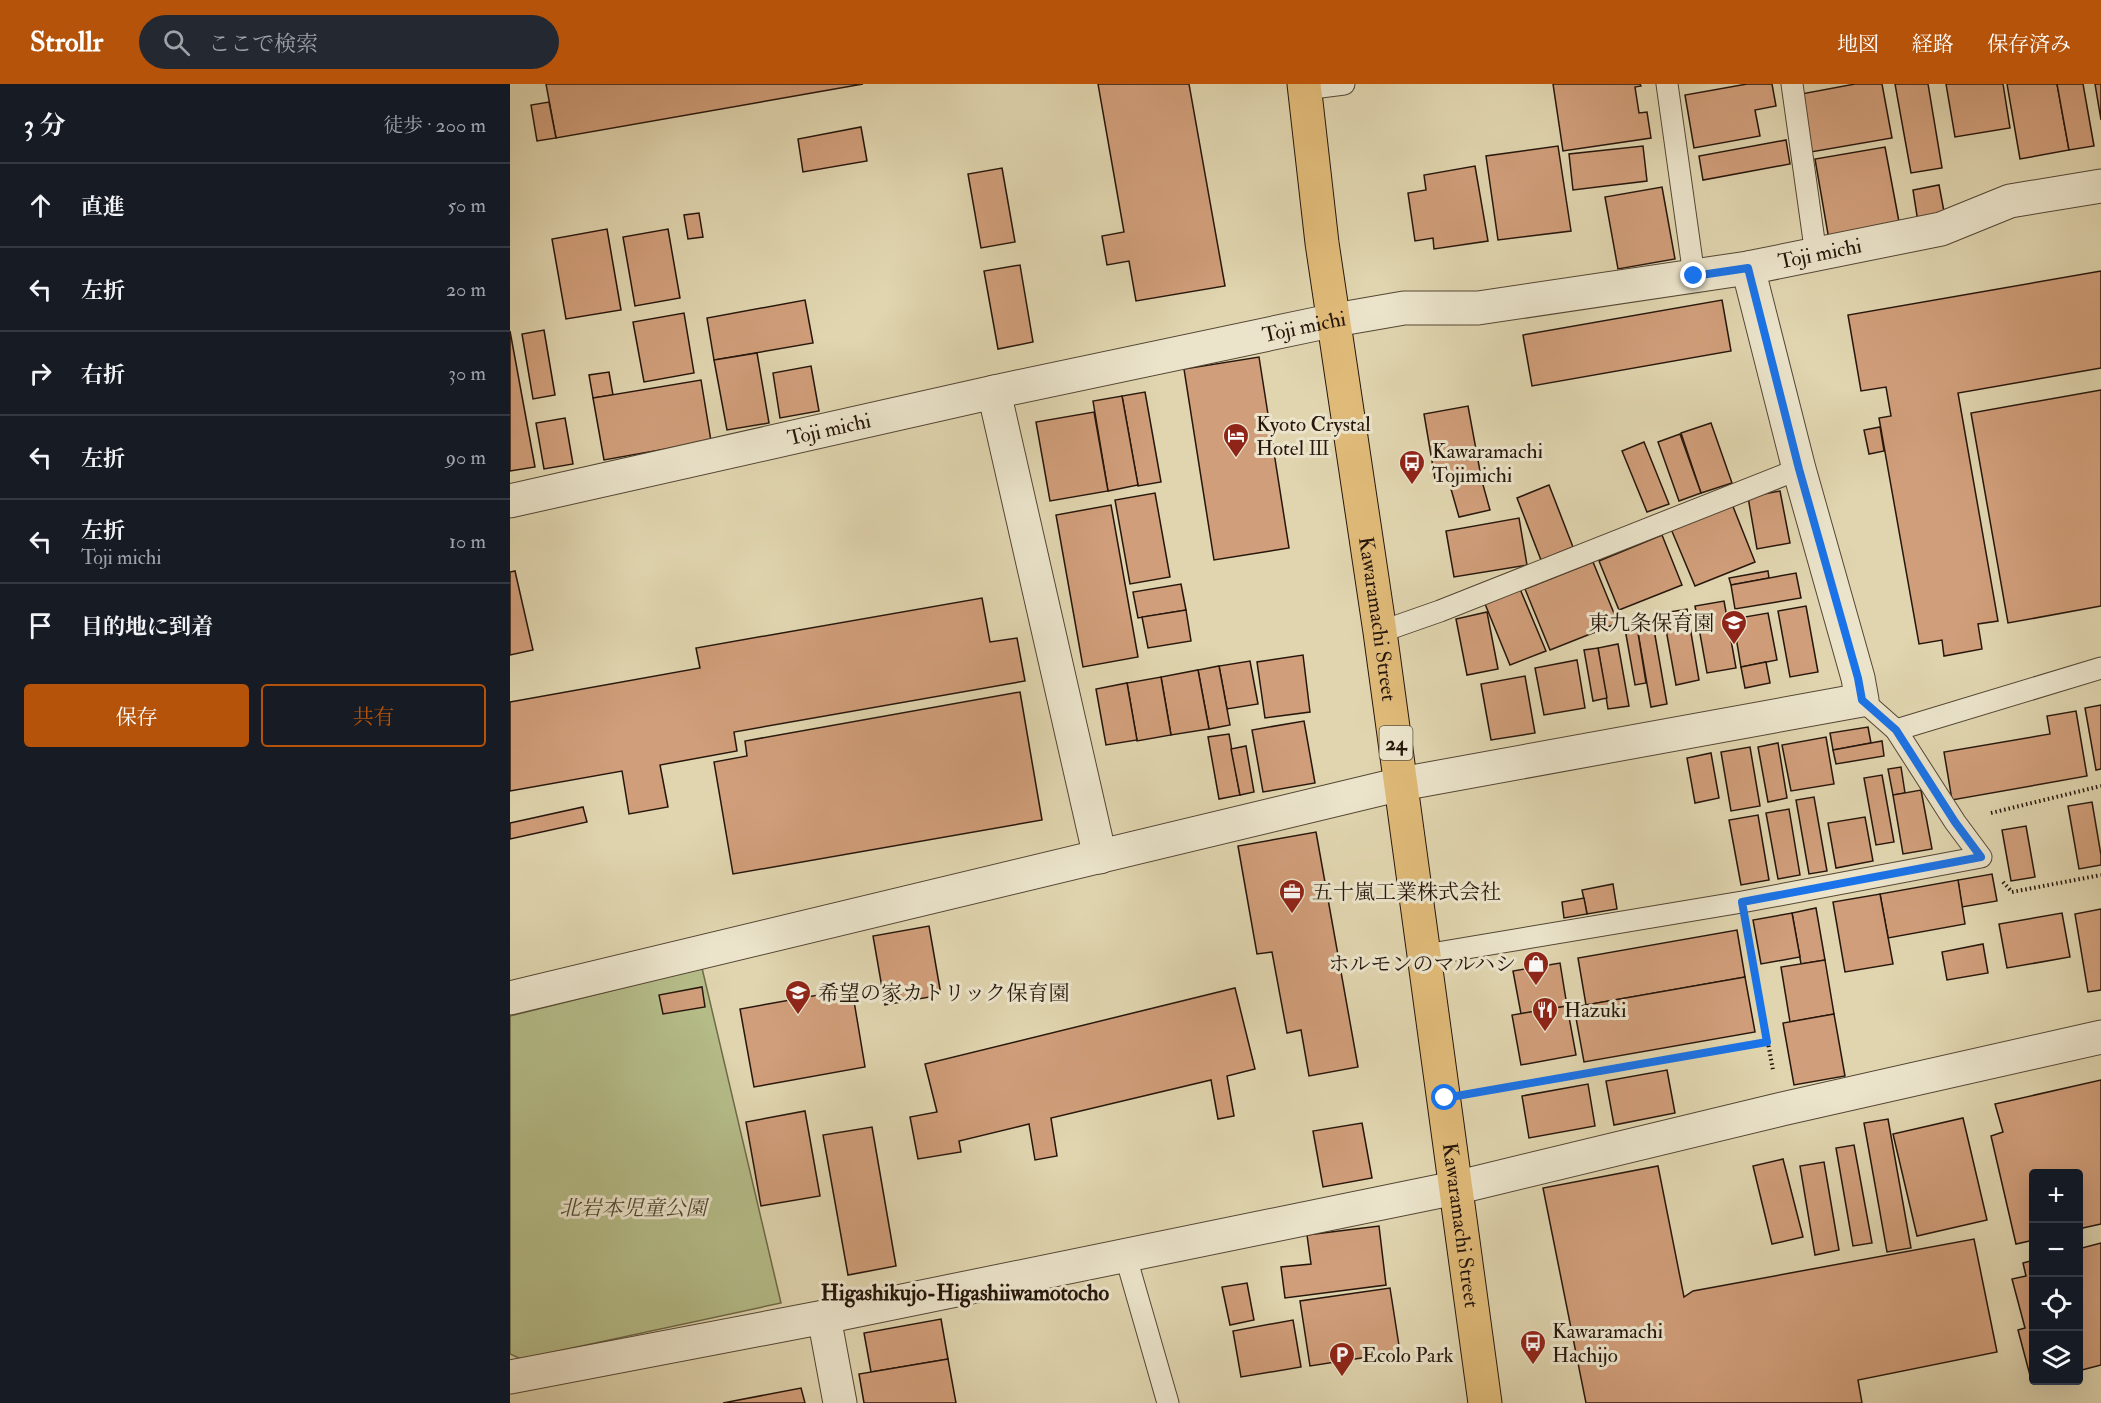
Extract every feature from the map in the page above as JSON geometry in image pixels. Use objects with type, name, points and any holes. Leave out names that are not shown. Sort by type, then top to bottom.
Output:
[{"type":"highway","name":"Kawaramachi Street","points":[[1305,87],[1322,243],[1380,632],[1485,1403]]},
{"type":"street","name":"Toji michi","points":[[510,501],[994,392],[1335,320],[1404,308],[1478,308],[1748,268],[1941,229],[2010,201],[2101,186]]},
{"type":"street","points":[[510,998],[1401,784],[1862,700],[1858,678],[1799,469],[1748,268]]},
{"type":"street","points":[[994,392],[1100,857]]},
{"type":"street","points":[[510,1377],[824,1317],[1455,1188],[1782,1109],[2101,1037]]},
{"type":"street","points":[[824,1317],[840,1403]]},
{"type":"lane","points":[[1305,87],[1344,84]]},
{"type":"lane","points":[[1667,84],[1694,276]]},
{"type":"lane","points":[[1792,84],[1816,255]]},
{"type":"lane","points":[[1380,632],[1440,611],[1799,469]]},
{"type":"lane","points":[[1896,730],[2101,668]]},
{"type":"lane","points":[[1425,955],[1742,902],[1981,857],[1955,822],[1896,730],[1862,700]]},
{"type":"lane","points":[[1125,1254],[1168,1403]]},
{"type":"path","points":[[1955,822],[2101,786]]},
{"type":"path","points":[[1981,857],[2012,892],[2101,875]]},
{"type":"path","points":[[1742,902],[1767,1042],[1782,1109]]},
{"type":"path","points":[[1445,1098],[1767,1042]]},
{"type":"green space","name":"北岩本児童公園","points":[[702,968],[781,1303],[521,1359],[510,1354],[510,1016]]},
{"type":"building","points":[[546,84],[863,84],[556,138]]},
{"type":"building","points":[[1098,84],[1189,84],[1225,286],[1136,301],[1129,261],[1107,265],[1102,236],[1124,232]]},
{"type":"building","points":[[1553,84],[1640,84],[1641,86],[1635,87],[1639,113],[1647,112],[1651,138],[1563,151]]},
{"type":"building","points":[[1747,84],[1772,84],[1776,106],[1755,110],[1760,136],[1694,148],[1685,95]]},
{"type":"building","points":[[1855,84],[1882,84],[1892,138],[1811,152],[1801,94]]},
{"type":"building","points":[[1895,84],[1928,84],[1942,168],[1911,173]]},
{"type":"building","points":[[1946,84],[2003,84],[2010,128],[1955,137]]},
{"type":"building","points":[[2007,84],[2057,84],[2069,150],[2020,159]]},
{"type":"building","points":[[2057,84],[2083,84],[2094,146],[2069,150]]},
{"type":"building","points":[[2095,84],[2101,84],[2101,120]]},
{"type":"building","points":[[549,102],[556,138],[537,141],[531,105]]},
{"type":"building","points":[[861,127],[867,161],[803,172],[798,139]]},
{"type":"building","points":[[1786,140],[1790,164],[1703,180],[1699,156]]},
{"type":"building","points":[[1558,146],[1571,231],[1498,240],[1486,156]]},
{"type":"building","points":[[1643,146],[1647,181],[1573,190],[1569,154]]},
{"type":"building","points":[[1885,147],[1900,227],[1829,240],[1815,159]]},
{"type":"building","points":[[1475,166],[1488,241],[1434,249],[1433,238],[1415,241],[1408,193],[1426,190],[1424,175]]},
{"type":"building","points":[[1002,168],[1015,242],[981,248],[968,174]]},
{"type":"building","points":[[1939,185],[1945,217],[1918,222],[1913,190]]},
{"type":"building","points":[[1662,187],[1675,259],[1618,269],[1605,197]]},
{"type":"building","points":[[699,213],[703,237],[688,239],[684,215]]},
{"type":"building","points":[[607,229],[621,310],[566,319],[552,239]]},
{"type":"building","points":[[668,229],[680,298],[635,306],[623,237]]},
{"type":"building","points":[[1020,265],[1033,342],[998,349],[984,271]]},
{"type":"building","points":[[2101,271],[2101,368],[1958,393],[1998,621],[1978,624],[1982,649],[1944,656],[1942,640],[1919,644],[1879,418],[1891,416],[1886,387],[1861,391],[1848,315]]},
{"type":"building","points":[[805,300],[813,343],[714,360],[707,318]]},
{"type":"building","points":[[1722,300],[1731,351],[1532,386],[1523,335]]},
{"type":"building","points":[[684,313],[694,373],[644,382],[633,322]]},
{"type":"building","points":[[544,330],[555,395],[533,399],[522,334]]},
{"type":"building","points":[[510,331],[535,467],[510,471]]},
{"type":"building","points":[[757,353],[769,423],[727,430],[714,360]]},
{"type":"building","name":"Kyoto Crystal Hotel Ⅲ","points":[[1259,357],[1289,548],[1214,560],[1184,369]]},
{"type":"building","points":[[811,366],[819,411],[780,418],[773,373]]},
{"type":"building","points":[[609,372],[613,395],[593,398],[589,375]]},
{"type":"building","points":[[701,380],[711,441],[604,460],[593,398]]},
{"type":"building","points":[[2101,390],[2101,606],[2008,623],[1971,413]]},
{"type":"building","points":[[1145,392],[1161,482],[1138,486],[1122,396]]},
{"type":"building","points":[[1122,396],[1138,485],[1108,491],[1093,401]]},
{"type":"building","points":[[1468,406],[1480,471],[1435,479],[1424,414]]},
{"type":"building","points":[[1094,412],[1108,491],[1050,501],[1036,422]]},
{"type":"building","points":[[565,418],[573,464],[544,469],[536,423]]},
{"type":"building","points":[[1711,423],[1732,483],[1701,493],[1681,433]]},
{"type":"building","points":[[1880,427],[1884,451],[1869,454],[1864,430]]},
{"type":"building","points":[[1680,434],[1701,493],[1679,501],[1658,442]]},
{"type":"building","points":[[1644,442],[1669,504],[1647,512],[1622,451]]},
{"type":"building","points":[[1480,474],[1490,510],[1459,517],[1449,482]]},
{"type":"building","points":[[1549,485],[1573,547],[1541,560],[1517,498]]},
{"type":"building","points":[[1780,491],[1790,543],[1757,549],[1748,497]]},
{"type":"building","points":[[1155,493],[1170,577],[1130,584],[1115,500]]},
{"type":"building","points":[[1732,504],[1755,562],[1695,586],[1671,529]]},
{"type":"building","points":[[1111,505],[1138,657],[1083,667],[1056,515]]},
{"type":"building","points":[[1519,518],[1527,565],[1454,577],[1446,531]]},
{"type":"building","points":[[1662,535],[1682,585],[1619,610],[1599,561]]},
{"type":"building","points":[[1593,562],[1618,623],[1550,650],[1525,589]]},
{"type":"building","points":[[515,571],[533,650],[510,655],[510,572]]},
{"type":"building","points":[[1768,571],[1769,578],[1731,585],[1729,578]]},
{"type":"building","points":[[1796,573],[1801,598],[1735,609],[1731,585]]},
{"type":"building","points":[[1181,584],[1186,610],[1138,618],[1133,592]]},
{"type":"building","points":[[1520,589],[1546,651],[1510,665],[1485,604]]},
{"type":"building","points":[[982,598],[990,642],[1017,638],[1025,681],[734,732],[737,751],[660,765],[668,807],[629,814],[622,771],[510,791],[510,702],[700,668],[696,648]]},
{"type":"building","points":[[1724,601],[1736,668],[1707,673],[1695,606]]},
{"type":"building","points":[[1806,606],[1818,672],[1790,677],[1778,611]]},
{"type":"building","points":[[1687,609],[1699,680],[1676,685],[1663,613]]},
{"type":"building","points":[[1186,610],[1191,641],[1148,648],[1142,617]]},
{"type":"building","points":[[1487,612],[1498,669],[1467,675],[1456,619]]},
{"type":"building","points":[[1768,613],[1777,660],[1741,667],[1733,619]]},
{"type":"building","points":[[1653,624],[1667,704],[1651,707],[1637,627]]},
{"type":"building","points":[[1637,627],[1646,683],[1635,685],[1625,629]]},
{"type":"building","points":[[1618,644],[1629,706],[1608,709],[1598,648]]},
{"type":"building","points":[[1598,648],[1607,698],[1593,701],[1584,650]]},
{"type":"building","points":[[1303,655],[1310,712],[1265,718],[1257,662]]},
{"type":"building","points":[[1577,660],[1585,708],[1544,715],[1535,668]]},
{"type":"building","points":[[1250,661],[1258,704],[1227,709],[1219,666]]},
{"type":"building","points":[[1766,662],[1770,683],[1745,688],[1741,667]]},
{"type":"building","points":[[1219,666],[1230,725],[1209,729],[1198,670]]},
{"type":"building","points":[[1198,670],[1209,729],[1171,735],[1161,677]]},
{"type":"building","points":[[1525,676],[1535,733],[1491,740],[1481,684]]},
{"type":"building","points":[[1161,677],[1171,735],[1137,741],[1127,683]]},
{"type":"building","points":[[1127,683],[1137,740],[1106,745],[1096,689]]},
{"type":"building","points":[[1020,692],[1042,820],[733,874],[714,762],[747,756],[745,741]]},
{"type":"building","points":[[2101,705],[2101,769],[2096,770],[2085,708]]},
{"type":"building","points":[[2076,711],[2087,776],[1952,800],[1944,752],[2050,734],[2047,716]]},
{"type":"building","points":[[1304,721],[1315,783],[1263,792],[1252,730]]},
{"type":"building","points":[[1868,727],[1871,743],[1833,750],[1830,733]]},
{"type":"building","points":[[1229,734],[1240,795],[1219,799],[1208,737]]},
{"type":"building","points":[[1826,737],[1834,784],[1791,791],[1782,745]]},
{"type":"building","points":[[1882,741],[1884,756],[1836,764],[1833,750]]},
{"type":"building","points":[[1778,743],[1787,798],[1768,802],[1758,747]]},
{"type":"building","points":[[1246,746],[1254,792],[1240,795],[1231,749]]},
{"type":"building","points":[[1750,747],[1760,806],[1731,811],[1721,752]]},
{"type":"building","points":[[1711,753],[1719,798],[1695,803],[1687,758]]},
{"type":"building","points":[[1901,767],[1905,793],[1893,795],[1888,769]]},
{"type":"building","points":[[1882,775],[1894,842],[1876,845],[1864,778]]},
{"type":"building","points":[[1921,790],[1932,849],[1903,854],[1893,795]]},
{"type":"building","points":[[1814,797],[1827,871],[1809,874],[1796,800]]},
{"type":"building","points":[[2092,802],[2101,865],[2079,869],[2068,806]]},
{"type":"building","points":[[583,807],[587,822],[510,839],[510,823]]},
{"type":"building","points":[[1789,809],[1800,875],[1778,879],[1766,813]]},
{"type":"building","points":[[1758,815],[1769,880],[1741,885],[1729,820]]},
{"type":"building","points":[[1865,817],[1873,861],[1836,868],[1828,823]]},
{"type":"building","points":[[2026,826],[2035,877],[2011,881],[2002,830]]},
{"type":"building","points":[[1316,832],[1358,1067],[1309,1076],[1301,1030],[1287,1033],[1272,952],[1257,954],[1238,846]]},
{"type":"building","points":[[1992,874],[1997,901],[1962,907],[1958,880]]},
{"type":"building","points":[[1958,880],[1965,924],[1888,938],[1880,894]]},
{"type":"building","points":[[1613,884],[1617,909],[1587,914],[1582,890]]},
{"type":"building","points":[[1880,894],[1893,964],[1845,972],[1833,902]]},
{"type":"building","points":[[1584,898],[1587,914],[1564,918],[1562,902]]},
{"type":"building","points":[[1816,908],[1825,960],[1801,964],[1792,913]]},
{"type":"building","points":[[2101,909],[2101,990],[2088,992],[2075,914]]},
{"type":"building","points":[[1792,913],[1800,957],[1761,964],[1753,920]]},
{"type":"building","points":[[2062,913],[2070,957],[2007,968],[1999,924]]},
{"type":"building","points":[[929,926],[941,995],[885,1005],[873,936]]},
{"type":"building","points":[[1737,930],[1745,977],[1586,1005],[1578,958]]},
{"type":"building","points":[[1983,944],[1988,973],[1947,980],[1942,952]]},
{"type":"building","points":[[1825,960],[1834,1014],[1790,1022],[1781,967]]},
{"type":"building","points":[[1560,963],[1567,1006],[1521,1014],[1513,971]]},
{"type":"building","points":[[1745,977],[1755,1032],[1584,1062],[1574,1007]]},
{"type":"building","points":[[702,987],[705,1007],[663,1014],[659,995]]},
{"type":"building","points":[[1235,988],[1255,1069],[1227,1076],[1234,1116],[1218,1119],[1211,1080],[1051,1118],[1057,1156],[1035,1160],[1029,1124],[959,1141],[961,1152],[918,1159],[910,1117],[937,1112],[925,1064]]},
{"type":"building","points":[[852,989],[865,1067],[754,1087],[740,1009]]},
{"type":"building","points":[[1567,1006],[1576,1055],[1521,1065],[1512,1015]]},
{"type":"building","points":[[1834,1014],[1845,1076],[1794,1085],[1783,1023]]},
{"type":"building","points":[[1667,1070],[1675,1113],[1614,1125],[1606,1081]]},
{"type":"building","points":[[2101,1080],[2101,1224],[2083,1228],[2083,1169],[2029,1169],[2029,1241],[2016,1244],[1991,1136],[2003,1132],[1995,1104]]},
{"type":"building","points":[[1588,1084],[1595,1126],[1529,1138],[1522,1096]]},
{"type":"building","points":[[805,1111],[820,1196],[761,1206],[746,1122]]},
{"type":"building","points":[[1963,1118],[1987,1220],[1917,1236],[1893,1134]]},
{"type":"building","points":[[1888,1119],[1911,1248],[1887,1252],[1864,1123]]},
{"type":"building","points":[[1362,1123],[1372,1178],[1323,1187],[1313,1131]]},
{"type":"building","points":[[872,1127],[896,1266],[848,1275],[823,1135]]},
{"type":"building","points":[[1854,1145],[1872,1243],[1853,1246],[1836,1148]]},
{"type":"building","points":[[1783,1159],[1803,1237],[1772,1244],[1753,1166]]},
{"type":"building","points":[[1824,1162],[1839,1250],[1815,1255],[1800,1166]]},
{"type":"building","points":[[1658,1166],[1684,1297],[1693,1291],[1974,1239],[1997,1352],[1858,1380],[1862,1403],[1586,1403],[1543,1188]]},
{"type":"building","points":[[1379,1226],[1386,1285],[1285,1298],[1281,1267],[1311,1264],[1307,1235]]},
{"type":"building","points":[[2101,1243],[2101,1365],[2083,1370],[2083,1277],[2083,1248]]},
{"type":"building","points":[[2029,1261],[2029,1372],[2018,1330],[2025,1328],[2012,1279],[2026,1276],[2023,1263]]},
{"type":"building","points":[[1247,1283],[1254,1320],[1230,1325],[1222,1287]]},
{"type":"building","points":[[1390,1288],[1400,1352],[1310,1366],[1300,1301]]},
{"type":"building","points":[[941,1319],[948,1359],[871,1372],[864,1333]]},
{"type":"building","points":[[1293,1320],[1301,1367],[1241,1377],[1233,1331]]},
{"type":"building","points":[[948,1359],[956,1403],[864,1403],[859,1374]]},
{"type":"building","points":[[801,1388],[805,1403],[723,1403]]},
{"type":"place","name":"Kyoto Crystal Hotel Ⅲ","points":[[1236,459]]},
{"type":"place","name":"Kawaramachi Tojimichi","points":[[1412,486]]},
{"type":"place","name":"東九条保育園","points":[[1734,646]]},
{"type":"place","name":"五十嵐工業株式会社","points":[[1292,915]]},
{"type":"place","name":"ホルモンのマルハシ","points":[[1536,987]]},
{"type":"place","name":"希望の家カトリック保育園","points":[[798,1016]]},
{"type":"place","name":"Hazuki","points":[[1545,1033]]},
{"type":"place","name":"Kawaramachi Hachijo","points":[[1533,1366]]},
{"type":"place","name":"Ecolo Park","points":[[1342,1378]]},
{"type":"district","name":"Higashikujo-Higashiiwamotocho","points":[[965,1293]]},
{"type":"route","points":[[1445,1098],[1767,1042],[1742,902],[1981,857],[1955,822],[1896,730],[1862,700],[1858,678],[1799,469],[1748,268],[1694,276]]}]
